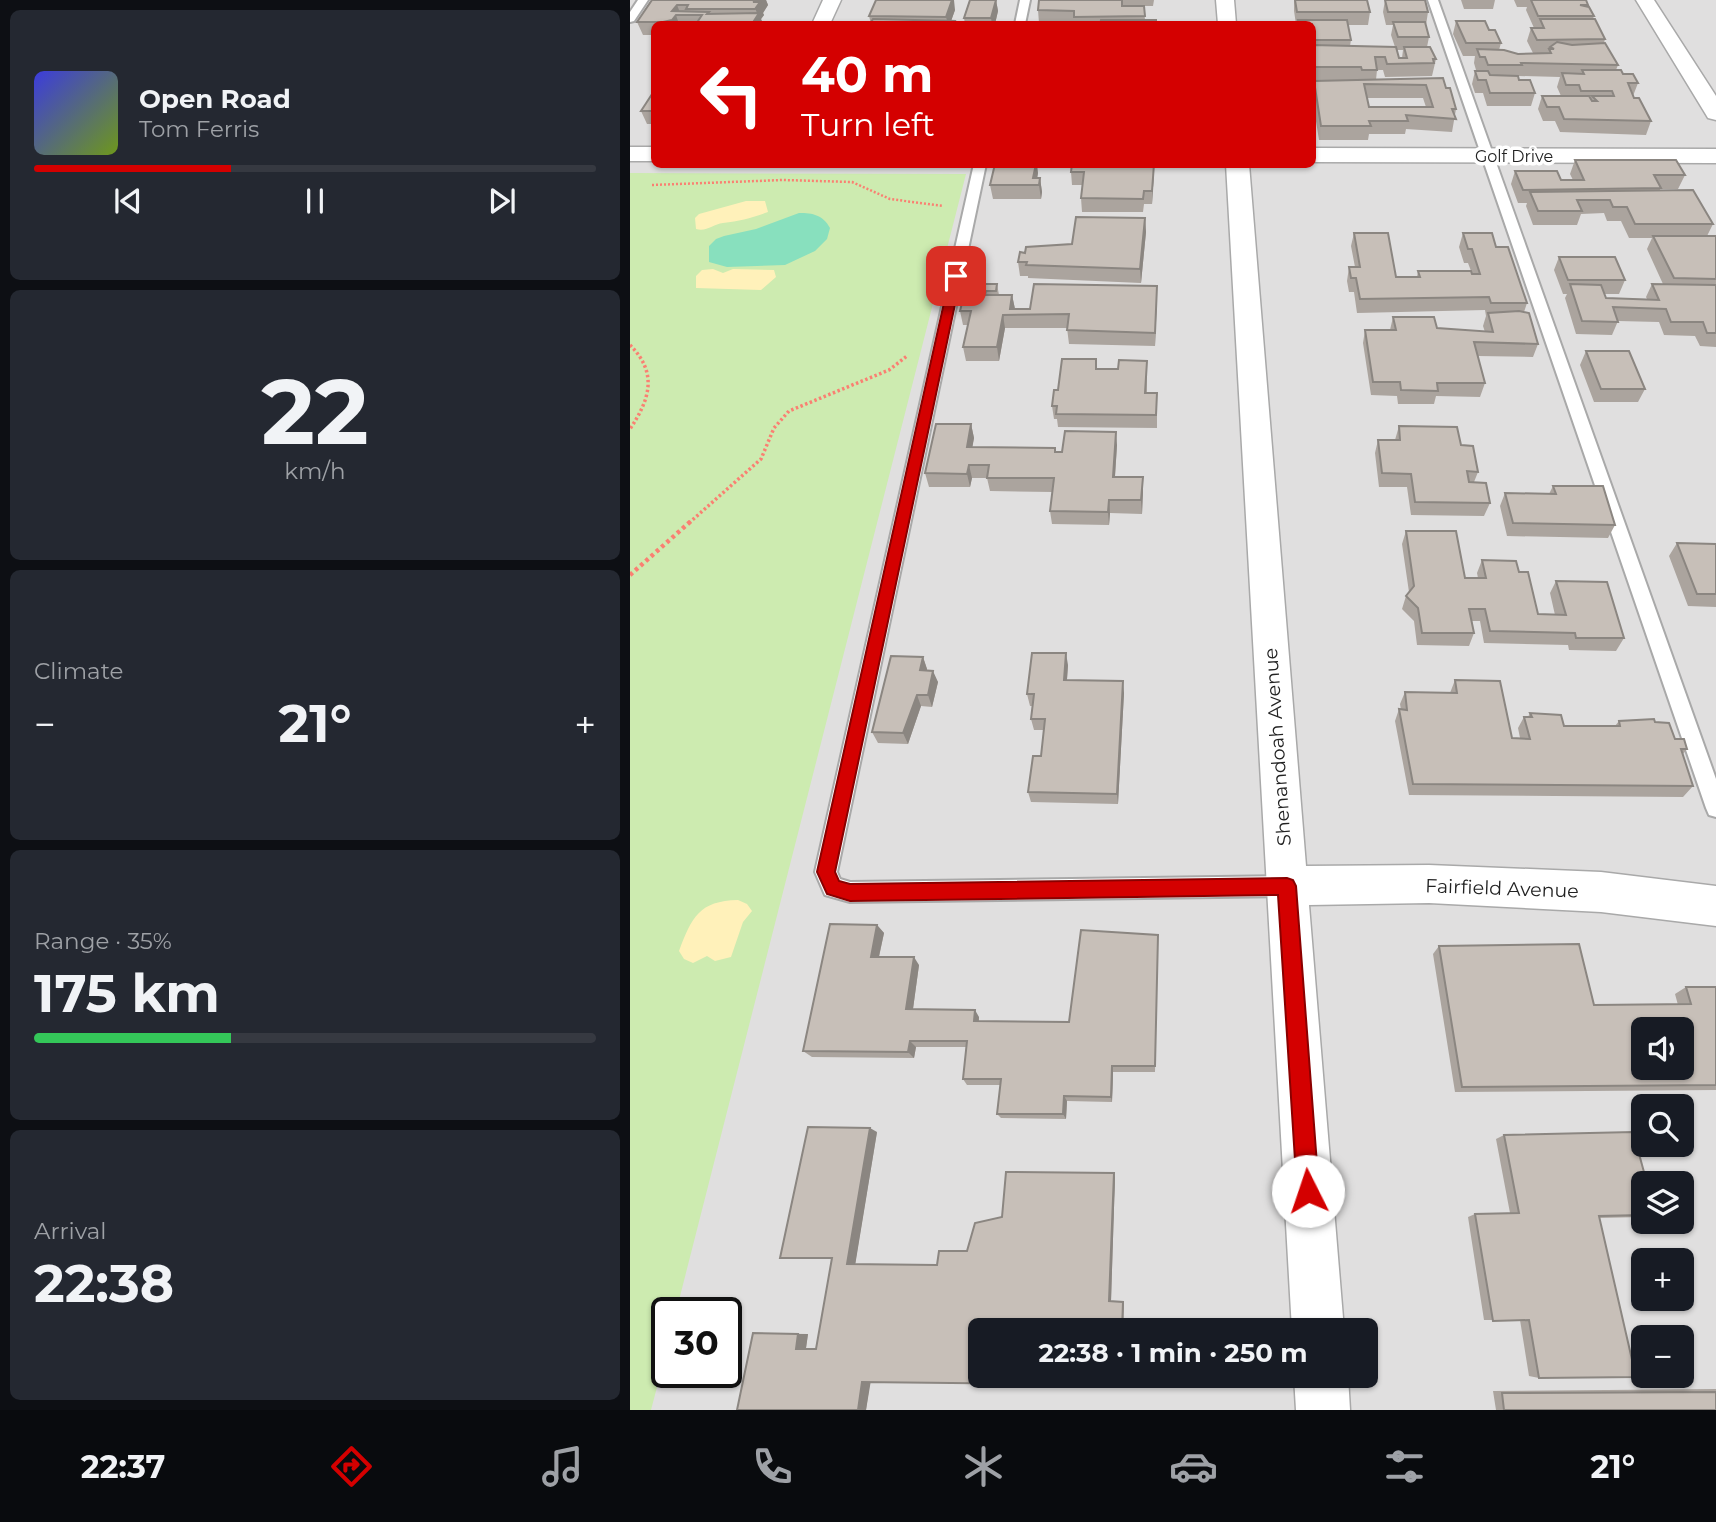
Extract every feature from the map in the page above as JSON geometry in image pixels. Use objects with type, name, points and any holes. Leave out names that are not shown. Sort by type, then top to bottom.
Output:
[{"type":"street","points":[[822,21],[832,0]]},
{"type":"street","points":[[1225,0],[1227,21]]},
{"type":"street","points":[[1645,0],[1716,113]]},
{"type":"street","points":[[630,154],[651,154]]},
{"type":"street","name":"Golf Drive","points":[[1316,155],[1716,156]]},
{"type":"street","name":"Shenandoah Avenue","points":[[1237,168],[1317,1318]]},
{"type":"street","name":"Fairfield Avenue","points":[[1287,886],[1429,884],[1588,891],[1716,906]]},
{"type":"street","points":[[1322,1388],[1323,1410]]},
{"type":"lane","points":[[630,19],[643,0]]},
{"type":"lane","points":[[1021,21],[1025,0]]},
{"type":"lane","points":[[1433,0],[1716,808]]},
{"type":"lane","points":[[979,168],[826,872],[833,888],[850,892],[1287,886]]},
{"type":"path","points":[[643,184],[783,180],[852,182],[890,199],[947,207]]},
{"type":"path","points":[[630,345],[640,353],[651,378],[644,409],[630,429]]},
{"type":"path","points":[[630,575],[761,459],[774,428],[789,411],[889,370],[909,355]]},
{"type":"shaded area","points":[[630,0],[1716,0],[1716,1410],[630,1410]]},
{"type":"green space","points":[[630,173],[966,174],[680,1297],[651,1297],[651,1388],[657,1388],[651,1410],[630,1410]]},
{"type":"green space","points":[[799,213],[817,216],[830,228],[827,239],[815,251],[785,265],[727,267],[709,262],[709,246],[716,239],[756,229]]},
{"type":"sand","points":[[746,201],[765,201],[768,212],[696,229],[695,218],[699,214]]},
{"type":"sand","points":[[713,269],[723,273],[733,269],[774,270],[776,277],[761,290],[696,288],[696,276],[702,270]]},
{"type":"sand","points":[[738,900],[747,904],[752,911],[743,922],[731,957],[715,961],[707,956],[693,963],[684,959],[679,951],[688,929],[699,913],[714,904]]},
{"type":"building","points":[[652,0],[760,0],[753,2],[760,2],[755,9],[686,9],[688,5],[677,5],[672,11],[709,12],[707,14],[759,13],[754,21],[698,21],[702,15],[676,15],[668,21],[637,22]]},
{"type":"building","points":[[876,0],[952,0],[946,17],[869,16]]},
{"type":"building","points":[[970,0],[996,0],[991,18],[964,18]]},
{"type":"building","points":[[1039,0],[1122,0],[1122,6],[1144,6],[1145,16],[1074,17],[1074,11],[1038,10]]},
{"type":"building","points":[[1295,0],[1367,0],[1370,12],[1297,12]]},
{"type":"building","points":[[1385,0],[1425,0],[1428,12],[1388,12]]},
{"type":"building","points":[[1531,0],[1586,0],[1588,5],[1580,5],[1589,7],[1594,16],[1538,16]]},
{"type":"building","points":[[873,19],[955,21],[872,21]]},
{"type":"building","points":[[1540,19],[1595,19],[1605,39],[1537,40],[1531,28],[1544,28]]},
{"type":"building","points":[[1101,20],[1156,20],[1156,21]]},
{"type":"building","points":[[1347,20],[1351,40],[1316,40],[1316,21],[1298,21]]},
{"type":"building","points":[[1456,21],[1485,21],[1489,30],[1495,30],[1501,43],[1466,43]]},
{"type":"building","points":[[1393,22],[1425,22],[1429,37],[1398,37]]},
{"type":"building","points":[[1557,42],[1572,45],[1605,43],[1618,65],[1488,65],[1477,49],[1504,50],[1518,54],[1551,53],[1549,49],[1554,49],[1550,47]]},
{"type":"building","points":[[1316,45],[1396,47],[1399,58],[1407,58],[1404,47],[1430,47],[1436,59],[1433,59],[1434,63],[1387,64],[1385,57],[1375,57],[1377,70],[1362,70],[1361,67],[1316,67]]},
{"type":"building","points":[[1582,70],[1621,70],[1623,74],[1633,74],[1638,83],[1628,83],[1634,98],[1639,98],[1651,121],[1564,119],[1559,107],[1547,107],[1542,96],[1589,96],[1592,101],[1597,101],[1592,96],[1614,96],[1612,91],[1581,91],[1579,85],[1566,85],[1562,73],[1584,74]]},
{"type":"building","points":[[1475,71],[1530,80],[1535,93],[1490,93],[1486,80],[1478,80]]},
{"type":"building","points":[[1443,78],[1446,88],[1450,88],[1456,109],[1452,109],[1456,119],[1406,115],[1408,121],[1369,121],[1371,126],[1321,126],[1316,81]],"holes":[[[1364,84],[1426,85],[1433,107],[1369,107]]]},
{"type":"building","points":[[651,96],[651,111],[641,111]]},
{"type":"building","points":[[1575,160],[1676,160],[1685,175],[1654,175],[1661,188],[1523,190],[1515,171],[1557,171],[1561,180],[1584,180]]},
{"type":"building","points":[[994,168],[1035,168],[1033,178],[1040,178],[1039,185],[990,185]]},
{"type":"building","points":[[1072,168],[1154,168],[1152,191],[1144,191],[1143,199],[1081,198],[1084,172],[1071,172]]},
{"type":"building","points":[[1693,190],[1713,224],[1635,224],[1627,207],[1613,207],[1610,200],[1577,200],[1582,211],[1538,211],[1530,192]]},
{"type":"building","points":[[1076,217],[1145,218],[1140,269],[1026,265],[1027,262],[1018,262],[1020,252],[1025,253],[1026,247],[1072,244]]},
{"type":"building","points":[[1354,233],[1388,233],[1396,277],[1420,277],[1418,271],[1471,271],[1472,274],[1480,274],[1472,249],[1468,249],[1463,233],[1492,233],[1496,247],[1508,247],[1527,303],[1491,303],[1489,297],[1360,299],[1356,278],[1351,278],[1349,267],[1360,267]]},
{"type":"building","points":[[1653,236],[1716,236],[1716,279],[1674,278]]},
{"type":"building","points":[[1559,257],[1615,257],[1625,280],[1568,280]]},
{"type":"building","points":[[984,284],[997,284],[996,291],[986,291],[985,295],[1012,295],[1010,309],[1030,309],[1034,284],[1157,286],[1155,333],[1067,330],[1069,314],[1003,315],[997,347],[963,347],[971,311],[960,311],[965,291],[982,291]]},
{"type":"building","points":[[1570,284],[1601,285],[1606,298],[1659,300],[1652,284],[1716,285],[1716,333],[1707,333],[1703,322],[1671,322],[1666,309],[1613,307],[1618,322],[1582,321]]},
{"type":"building","points":[[1488,313],[1529,313],[1538,344],[1474,342],[1485,383],[1437,383],[1438,391],[1401,390],[1400,382],[1373,382],[1365,330],[1396,330],[1393,317],[1434,317],[1437,328],[1493,332]]},
{"type":"building","points":[[1586,351],[1629,351],[1645,389],[1601,389]]},
{"type":"building","points":[[1062,359],[1096,359],[1096,369],[1118,369],[1119,360],[1147,361],[1145,393],[1157,393],[1156,415],[1056,414],[1057,406],[1052,406],[1054,390],[1058,390]]},
{"type":"building","points":[[936,424],[971,424],[967,447],[1055,448],[1055,452],[1062,452],[1065,431],[1116,432],[1113,477],[1143,477],[1141,500],[1109,500],[1108,512],[1050,511],[1054,478],[987,478],[989,465],[969,465],[967,474],[925,473]]},
{"type":"building","points":[[1399,426],[1457,427],[1461,445],[1473,446],[1478,472],[1467,471],[1469,482],[1486,483],[1490,503],[1415,502],[1411,474],[1382,473],[1378,440],[1400,440]]},
{"type":"building","points":[[1553,486],[1603,486],[1615,525],[1513,523],[1505,493],[1556,494]]},
{"type":"building","points":[[1406,531],[1456,531],[1465,578],[1486,578],[1482,560],[1516,561],[1519,572],[1528,572],[1538,614],[1566,615],[1556,581],[1607,582],[1624,638],[1576,638],[1575,633],[1490,631],[1485,609],[1469,609],[1474,633],[1422,633],[1418,608],[1406,596],[1414,586]]},
{"type":"building","points":[[1677,543],[1716,544],[1716,594],[1697,594]]},
{"type":"building","points":[[1032,653],[1066,653],[1064,680],[1123,681],[1117,794],[1028,792],[1033,756],[1041,756],[1045,719],[1031,719],[1034,694],[1027,694]]},
{"type":"building","points":[[891,656],[923,657],[920,670],[933,671],[928,695],[917,695],[903,733],[872,732]]},
{"type":"building","points":[[1455,680],[1500,681],[1512,738],[1530,739],[1524,717],[1532,717],[1530,713],[1561,715],[1564,726],[1620,726],[1619,721],[1654,719],[1655,722],[1669,723],[1675,739],[1684,739],[1687,749],[1681,749],[1693,786],[1413,784],[1399,709],[1407,710],[1405,692],[1457,693]]},
{"type":"building","points":[[830,924],[877,925],[871,957],[914,957],[906,1009],[975,1010],[974,1021],[1069,1022],[1081,930],[1158,935],[1155,1066],[1112,1066],[1111,1097],[1064,1096],[1063,1114],[997,1114],[1001,1079],[963,1079],[967,1041],[910,1041],[908,1052],[803,1051]]},
{"type":"building","points":[[1579,944],[1594,1005],[1691,1004],[1686,987],[1716,987],[1716,1085],[1462,1087],[1439,946]]},
{"type":"building","points":[[808,1127],[870,1128],[847,1264],[937,1265],[939,1251],[967,1251],[975,1223],[1002,1217],[1006,1172],[1114,1173],[1109,1301],[1123,1302],[1122,1318],[968,1318],[968,1383],[862,1382],[858,1410],[737,1410],[753,1333],[798,1334],[796,1349],[816,1349],[832,1258],[780,1258]]},
{"type":"building","points":[[1631,1132],[1631,1157],[1640,1157],[1644,1171],[1631,1171],[1631,1215],[1599,1216],[1631,1355],[1631,1377],[1539,1378],[1529,1320],[1493,1321],[1475,1214],[1519,1213],[1504,1135]]},
{"type":"building","points":[[1716,1392],[1716,1410],[1504,1410],[1502,1393]]},
{"type":"route","points":[[956,276],[826,872],[833,888],[850,892],[1287,886],[1308,1191]]}]
